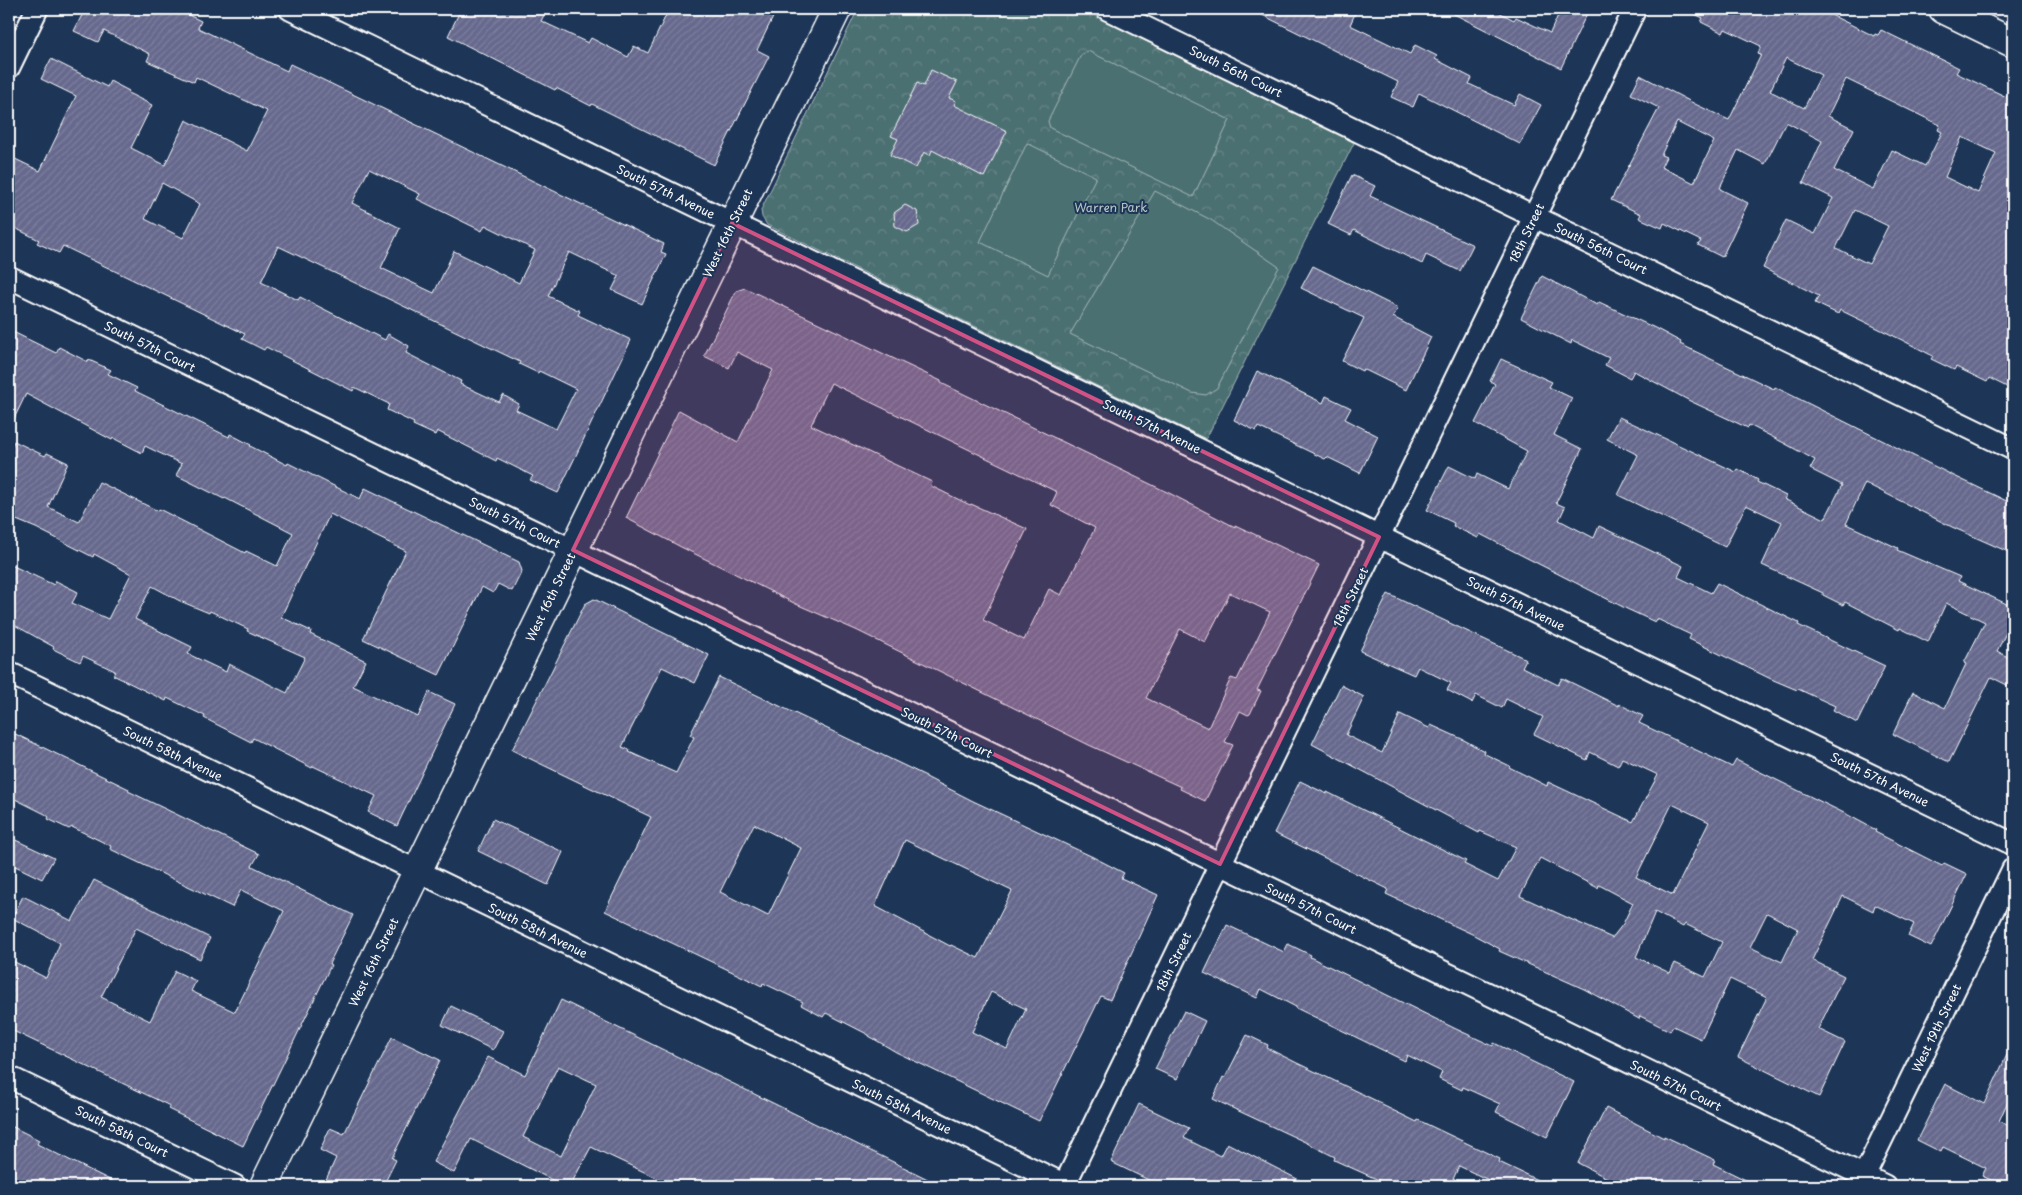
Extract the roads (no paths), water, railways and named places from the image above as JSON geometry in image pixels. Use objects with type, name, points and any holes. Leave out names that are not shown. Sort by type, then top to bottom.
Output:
[{"type":"street","points":[[9,68],[37,9]]},
{"type":"street","name":"South 57th Avenue","points":[[290,9],[2013,844]]},
{"type":"street","name":"West 16th Street","points":[[264,1186],[837,9]]},
{"type":"street","name":"South 56th Court","points":[[1107,9],[2013,449]]},
{"type":"street","name":"18th Street","points":[[1065,1186],[1635,9]]},
{"type":"street","points":[[1943,9],[2013,43]]},
{"type":"street","name":"South 57th Court","points":[[9,277],[1220,864],[1861,1181],[1885,1186]]},
{"type":"street","name":"South 58th Avenue","points":[[9,673],[1065,1186]]},
{"type":"street","name":"West 19th Street","points":[[1861,1181],[2013,869]]},
{"type":"street","name":"South 58th Court","points":[[9,1077],[236,1186]]},
{"type":"park label","name":"Warren Park","points":[[1111,207]]}]
